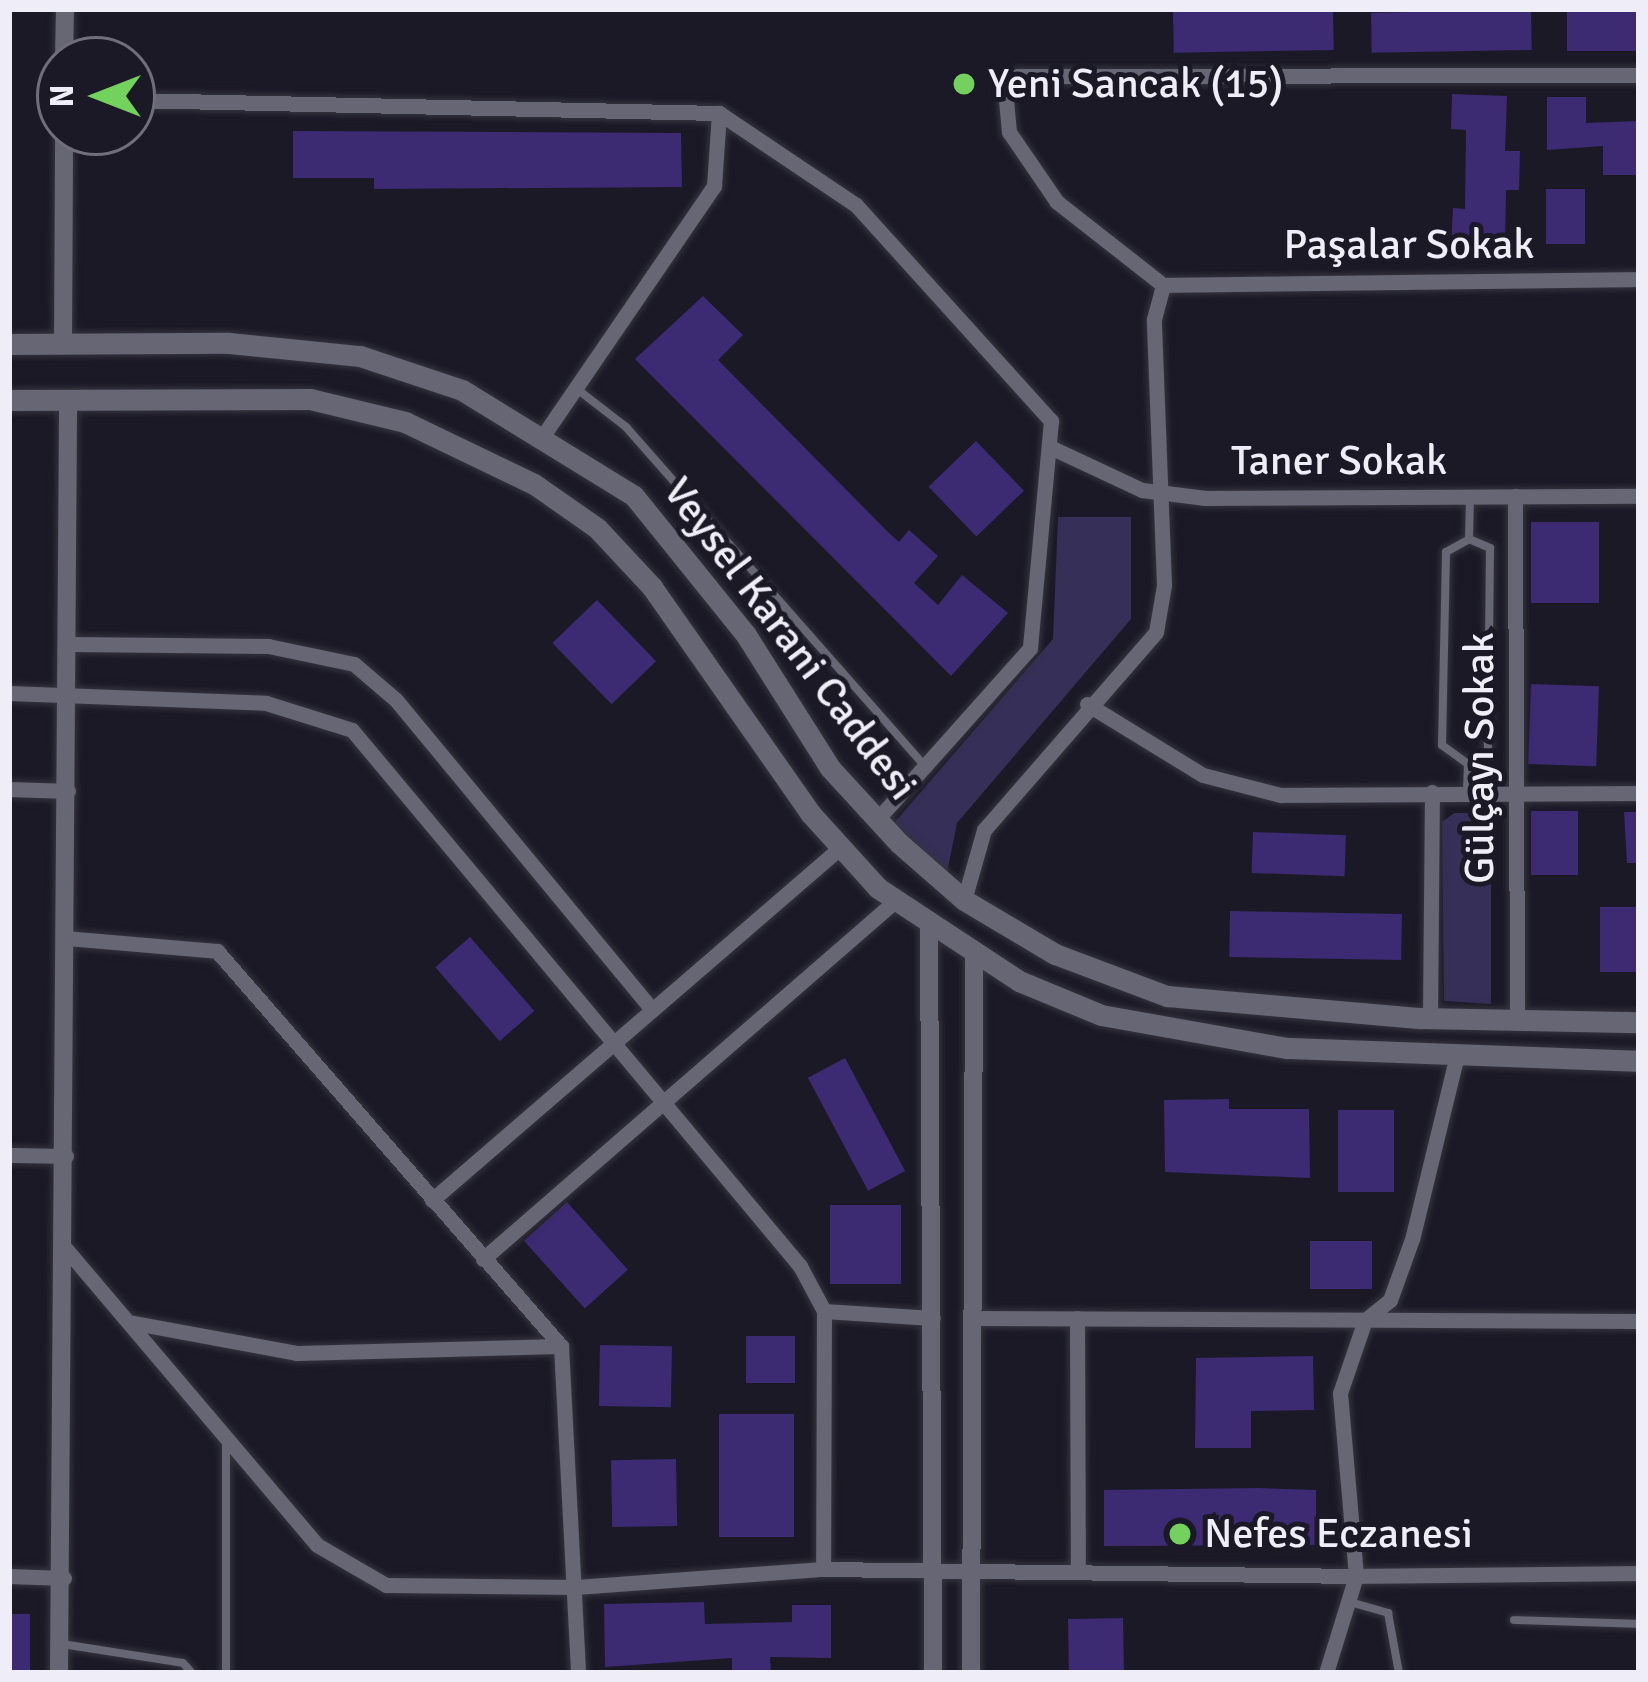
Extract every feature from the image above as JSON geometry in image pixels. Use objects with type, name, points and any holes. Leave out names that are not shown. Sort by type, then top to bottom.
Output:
[{"type":"main road","name":"Veysel Karani Caddesi","points":[[9,344],[229,343],[360,356],[462,390],[542,436],[634,496],[877,820],[964,900],[1055,954],[1167,996],[1430,1018],[1639,1022]]},
{"type":"main road","name":"Veysel Karani Caddesi","points":[[9,400],[310,399],[405,422],[534,484],[597,528],[652,587],[841,847],[895,901],[974,954],[1101,1015],[1194,1038],[1457,1055],[1639,1060]]},
{"type":"street","points":[[964,900],[984,830],[1087,704],[1156,632],[1165,585],[1154,491],[1154,319],[1171,284],[1057,202],[1009,132],[1005,90],[1017,76],[1639,74]]},
{"type":"street","points":[[156,101],[719,113],[856,206],[1051,421],[1030,648],[877,820]]},
{"type":"street","points":[[542,436],[714,186],[719,113]]},
{"type":"street","points":[[63,344],[64,156]]},
{"type":"street","name":"Paşalar Sokak","points":[[1171,284],[1639,279]]},
{"type":"street","points":[[59,1673],[64,1578],[71,644],[68,400]]},
{"type":"street","name":"Taner Sokak","points":[[1050,447],[1154,491],[1639,496]]},
{"type":"street","name":"Gülçayı Sokak","points":[[1515,496],[1517,1019]]},
{"type":"street","points":[[71,644],[268,646],[354,664],[396,700],[651,1009]]},
{"type":"street","points":[[9,693],[266,703],[352,730],[616,1038],[800,1265],[824,1311],[824,1569]]},
{"type":"street","points":[[1087,704],[1203,775],[1281,795],[1639,793]]},
{"type":"street","points":[[9,789],[68,790]]},
{"type":"street","points":[[1430,1018],[1432,792]]},
{"type":"street","points":[[432,1200],[841,847]]},
{"type":"street","points":[[483,1259],[895,901]]},
{"type":"street","points":[[929,925],[933,1673]]},
{"type":"street","points":[[66,938],[217,951],[561,1346],[578,1673]]},
{"type":"street","points":[[971,1673],[974,954]]},
{"type":"street","points":[[1326,1673],[1356,1576],[1340,1393],[1365,1320],[1390,1300],[1412,1239],[1457,1055]]},
{"type":"street","points":[[9,1155],[66,1156]]},
{"type":"street","points":[[66,1250],[317,1545],[352,1571],[386,1585],[576,1587],[824,1569],[1356,1576],[1639,1574]]},
{"type":"street","points":[[824,1311],[933,1318]]},
{"type":"street","points":[[972,1318],[1639,1321]]},
{"type":"street","points":[[1077,1318],[1078,1571]]},
{"type":"street","points":[[128,1322],[296,1353],[561,1346]]},
{"type":"street","points":[[9,1576],[64,1578]]},
{"type":"lane","points":[[575,388],[626,427],[925,766]]},
{"type":"lane","points":[[1469,539],[1470,496]]},
{"type":"lane","points":[[1468,764],[1488,752],[1490,571],[1490,548],[1469,539]]},
{"type":"lane","points":[[1468,764],[1442,745],[1446,552],[1469,539]]},
{"type":"lane","points":[[1467,792],[1468,764]]},
{"type":"lane","points":[[226,1437],[226,1673]]},
{"type":"lane","points":[[1348,1601],[1388,1613],[1399,1673]]},
{"type":"lane","points":[[1514,1620],[1639,1624]]},
{"type":"lane","points":[[61,1643],[154,1657],[192,1673]]},
{"type":"lane","points":[[152,1673],[154,1657]]},
{"type":"shaded area","points":[[1058,517],[1131,517],[1131,619],[957,823],[947,873],[894,823],[1053,639]]},
{"type":"shaded area","points":[[1454,813],[1491,813],[1491,1004],[1444,1001],[1442,822]]},
{"type":"building","points":[[1333,9],[1334,50],[1174,53],[1173,12]]},
{"type":"building","points":[[1531,10],[1532,50],[1372,53],[1371,13]]},
{"type":"building","points":[[1567,10],[1639,10],[1639,51],[1567,51]]},
{"type":"building","points":[[1452,94],[1507,96],[1505,151],[1520,151],[1519,190],[1506,190],[1505,249],[1451,248],[1453,208],[1465,209],[1466,130],[1451,129]]},
{"type":"building","points":[[1547,97],[1586,97],[1586,123],[1639,121],[1639,175],[1603,175],[1603,146],[1547,150]]},
{"type":"building","points":[[293,131],[681,133],[682,187],[374,189],[374,178],[293,178]]},
{"type":"building","points":[[1546,189],[1585,189],[1585,244],[1546,244]]},
{"type":"building","points":[[703,296],[743,335],[718,360],[899,542],[909,530],[938,556],[914,583],[938,605],[962,575],[1008,613],[951,676],[635,359]]},
{"type":"building","points":[[976,441],[1024,491],[976,536],[929,487]]},
{"type":"building","points":[[1531,522],[1599,522],[1599,603],[1531,603]]},
{"type":"building","points":[[597,600],[656,661],[611,704],[552,643]]},
{"type":"building","points":[[1531,684],[1599,686],[1596,766],[1528,764]]},
{"type":"building","points":[[1531,811],[1578,811],[1578,875],[1531,875]]},
{"type":"building","points":[[1624,812],[1639,812],[1639,863],[1627,863]]},
{"type":"building","points":[[1253,832],[1346,835],[1345,876],[1252,873]]},
{"type":"building","points":[[1600,907],[1639,907],[1639,972],[1600,972]]},
{"type":"building","points":[[1230,911],[1402,914],[1401,960],[1229,957]]},
{"type":"building","points":[[470,937],[534,1011],[500,1041],[435,967]]},
{"type":"building","points":[[845,1058],[905,1171],[868,1191],[808,1078]]},
{"type":"building","points":[[1229,1099],[1229,1109],[1309,1109],[1310,1178],[1165,1172],[1164,1100]]},
{"type":"building","points":[[1338,1110],[1394,1110],[1394,1192],[1338,1192]]},
{"type":"building","points":[[567,1202],[628,1270],[585,1308],[524,1241]]},
{"type":"building","points":[[830,1205],[901,1205],[901,1284],[830,1284]]},
{"type":"building","points":[[1310,1241],[1372,1241],[1372,1289],[1310,1289]]},
{"type":"building","points":[[746,1336],[795,1336],[795,1383],[746,1383]]},
{"type":"building","points":[[600,1345],[672,1346],[671,1407],[599,1406]]},
{"type":"building","points":[[1313,1356],[1314,1410],[1251,1411],[1251,1448],[1195,1448],[1196,1358]]},
{"type":"building","points":[[719,1414],[794,1414],[794,1537],[719,1537]]},
{"type":"building","points":[[676,1459],[677,1526],[612,1527],[611,1460]]},
{"type":"building","points":[[1104,1490],[1316,1490],[1316,1545],[1104,1546]]},
{"type":"building","points":[[704,1602],[705,1624],[792,1622],[792,1605],[831,1605],[831,1658],[770,1657],[771,1673],[732,1673],[732,1658],[605,1667],[604,1604]]},
{"type":"building","points":[[9,1614],[30,1614],[30,1673],[9,1673]]},
{"type":"building","points":[[1123,1618],[1124,1673],[1069,1673],[1068,1619]]},
{"type":"place","name":"Yeni Sancak (15)","points":[[964,84]]},
{"type":"place","name":"Nefes Eczanesi","points":[[1180,1534]]}]
